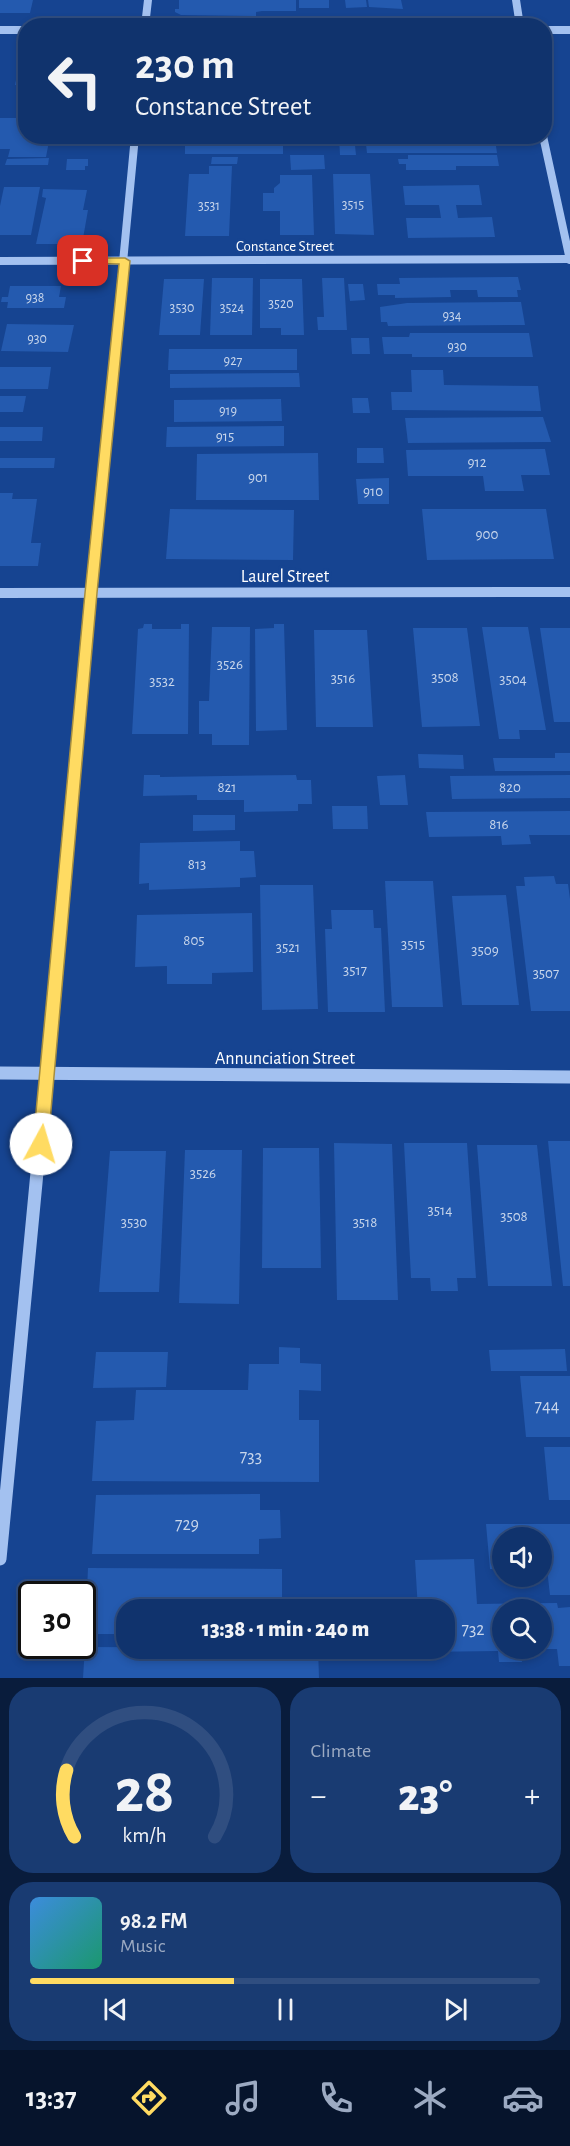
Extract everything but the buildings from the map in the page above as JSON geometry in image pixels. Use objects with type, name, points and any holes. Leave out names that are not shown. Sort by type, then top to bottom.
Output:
[{"type":"street","points":[[146,18],[148,0]]},
{"type":"street","points":[[516,0],[519,18]]},
{"type":"street","points":[[0,30],[18,30]]},
{"type":"street","points":[[552,30],[570,30]]},
{"type":"street","points":[[0,1559],[48,1075],[134,144]]},
{"type":"street","points":[[545,144],[570,259]]},
{"type":"street","name":"Constance Street","points":[[0,261],[570,259]]},
{"type":"street","name":"Laurel Street","points":[[0,593],[570,592]]},
{"type":"street","name":"Annunciation Street","points":[[0,1073],[570,1077]]},
{"type":"route","points":[[41,1144],[91,593],[125,261],[83,261]]}]
